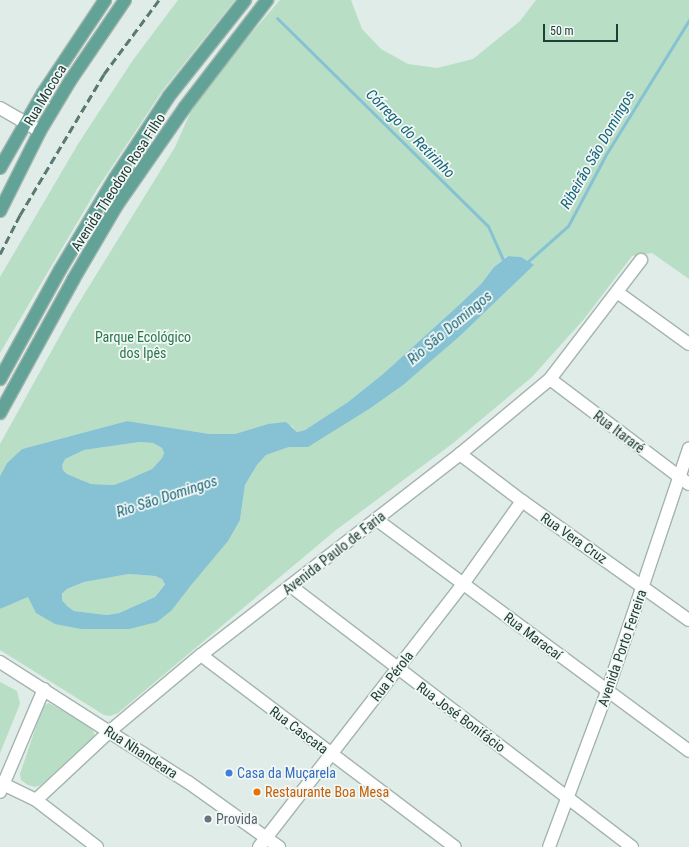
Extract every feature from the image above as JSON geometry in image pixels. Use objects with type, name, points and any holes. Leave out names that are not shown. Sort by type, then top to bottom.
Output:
[{"type":"main road","name":"Rua Mococa","points":[[0,168],[25,123],[105,0]]},
{"type":"main road","name":"Rua Mococa","points":[[0,212],[40,131],[70,81],[125,0]]},
{"type":"main road","name":"Avenida Theodoro Rosa Filho","points":[[3,374],[60,270],[114,178],[169,96],[245,0]]},
{"type":"main road","name":"Avenida Theodoro Rosa Filho","points":[[0,413],[73,280],[117,205],[162,138],[267,0]]},
{"type":"main road","points":[[169,96],[185,107]]},
{"type":"main road","points":[[148,129],[162,138]]},
{"type":"main road","points":[[3,374],[21,376]]},
{"type":"street","points":[[0,108],[40,131]]},
{"type":"street","name":"Avenida Paulo de Faria","points":[[36,800],[110,731],[201,655],[292,587],[377,520],[460,454],[550,379],[641,260]]},
{"type":"street","points":[[617,292],[689,344]]},
{"type":"street","name":"Rua Itararé","points":[[550,379],[689,484]]},
{"type":"street","name":"Avenida Porto Ferreira","points":[[549,847],[607,692],[689,448]]},
{"type":"street","name":"Rua Vera Cruz","points":[[460,454],[522,501],[689,620]]},
{"type":"street","name":"Rua Pérola","points":[[259,847],[463,584],[522,501]]},
{"type":"street","name":"Rua Maracaí","points":[[377,520],[689,752]]},
{"type":"street","name":"Rua José Bonifácio","points":[[292,587],[632,847]]},
{"type":"street","name":"Rua Cascata","points":[[201,655],[455,847]]},
{"type":"street","name":"Rua Nhandeara","points":[[0,662],[188,782],[279,847]]},
{"type":"street","points":[[44,689],[2,788],[36,800],[97,847]]},
{"type":"green space","points":[[178,0],[235,0],[163,90],[97,189],[0,353],[0,277],[78,144],[133,60]]},
{"type":"green space","name":"Parque Ecológico dos Ipês","points":[[280,0],[351,0],[362,29],[381,49],[408,64],[437,68],[473,59],[520,21],[536,0],[689,0],[689,279],[652,253],[632,256],[584,319],[532,377],[452,444],[336,530],[118,713],[110,716],[104,715],[0,650],[0,609],[28,597],[55,624],[172,610],[240,520],[245,485],[257,465],[266,455],[289,447],[308,447],[461,335],[533,266],[521,257],[507,256],[494,267],[481,284],[460,304],[383,374],[348,402],[305,430],[297,432],[292,426],[252,430],[235,434],[210,434],[127,421],[22,449],[7,463],[0,476],[0,444],[72,314],[175,147],[191,111],[222,67]]},
{"type":"green space","points":[[140,442],[153,443],[162,448],[164,453],[162,458],[152,469],[114,485],[91,484],[67,474],[63,470],[62,465],[64,459],[84,450]]},
{"type":"green space","points":[[129,574],[155,576],[162,579],[165,583],[155,597],[119,613],[107,615],[74,611],[62,600],[62,595],[67,589],[84,582]]},
{"type":"green space","points":[[0,682],[17,691],[20,704],[0,753]]},
{"type":"green space","points":[[49,703],[91,727],[95,735],[41,785],[35,787],[28,785],[21,780],[20,774],[43,706]]},
{"type":"water","name":"Rio São Domingos","points":[[508,256],[521,257],[534,265],[461,335],[403,385],[369,409],[308,447],[289,447],[266,455],[257,465],[245,485],[240,520],[228,541],[172,610],[157,622],[129,629],[81,629],[55,624],[36,613],[28,597],[0,609],[0,476],[7,463],[22,449],[127,421],[210,434],[235,434],[268,424],[286,422],[297,432],[305,430],[348,402],[383,374],[481,284],[494,267]],"holes":[[[140,442],[153,443],[162,448],[164,453],[162,458],[152,469],[114,485],[91,484],[67,474],[63,470],[62,465],[65,459],[84,450]],[[129,574],[155,576],[162,579],[165,584],[155,597],[119,613],[107,615],[74,611],[62,600],[62,594],[67,589],[84,582]]]},
{"type":"waterway","name":"Córrego do Retirinho","points":[[277,18],[488,226],[504,262]]},
{"type":"waterway","name":"Ribeirão São Domingos","points":[[525,264],[568,226],[605,156],[689,20]]},
{"type":"railway","points":[[0,254],[20,215],[104,74],[159,0]]},
{"type":"place","name":"Casa da Muçarela","points":[[229,773]]},
{"type":"place","name":"Restaurante Boa Mesa","points":[[257,792]]},
{"type":"place","name":"Provida","points":[[208,819]]}]
